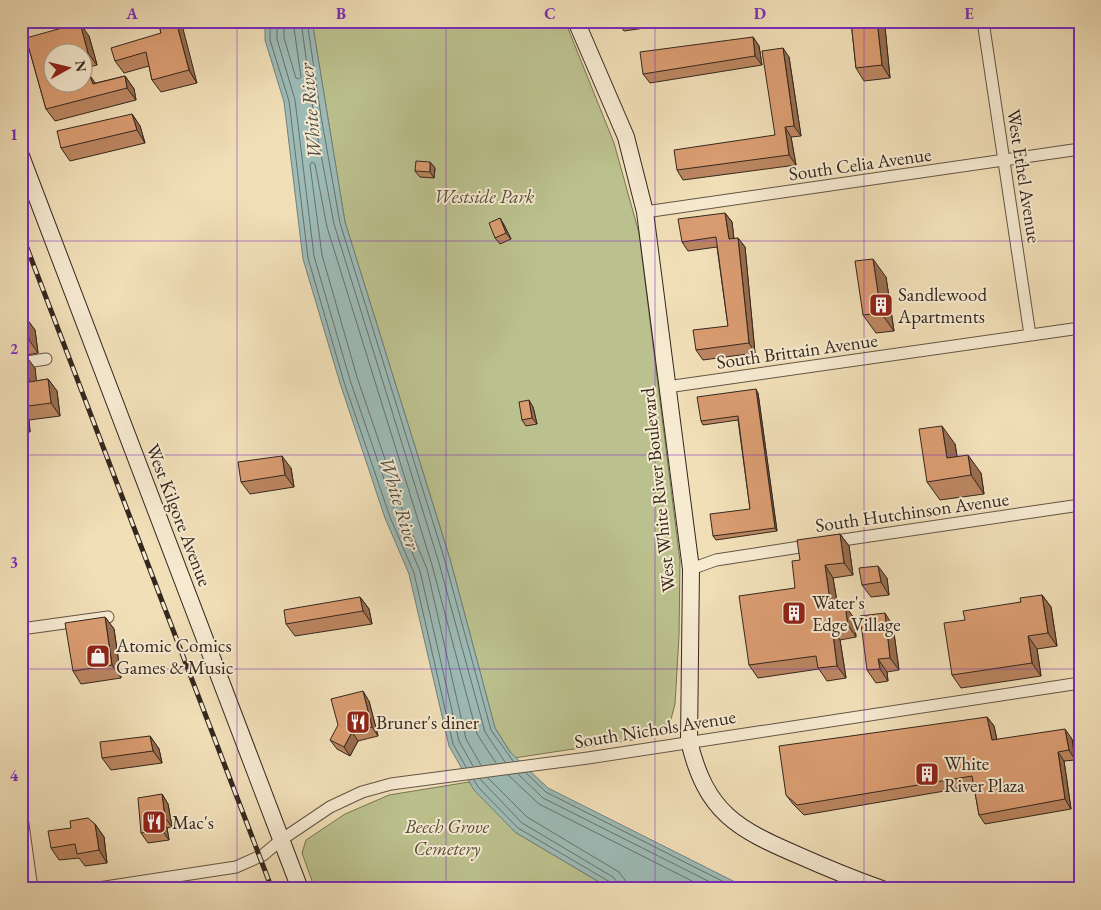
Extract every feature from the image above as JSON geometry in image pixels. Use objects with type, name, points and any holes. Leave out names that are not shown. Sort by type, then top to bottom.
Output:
[{"type":"street","name":"West White River Boulevard","points":[[576,21],[626,137],[645,212],[691,569],[689,741],[694,762],[707,791],[716,803],[745,830],[850,877],[882,889]]},
{"type":"street","name":"West Ethel Avenue","points":[[983,21],[1030,335]]},
{"type":"street","name":"South Celia Avenue","points":[[645,212],[1080,149]]},
{"type":"street","name":"West Kilgore Avenue","points":[[21,156],[300,889]]},
{"type":"street","name":"South Brittain Avenue","points":[[667,387],[1080,328]]},
{"type":"street","points":[[21,363],[46,359]]},
{"type":"street","name":"South Hutchinson Avenue","points":[[691,569],[716,560],[772,550],[1080,505]]},
{"type":"street","points":[[21,629],[108,617]]},
{"type":"street","name":"South Nichols Avenue","points":[[92,889],[236,868],[254,860],[280,840],[330,807],[362,792],[410,780],[588,758],[689,741],[1080,683]]},
{"type":"street","points":[[21,810],[32,889]]},
{"type":"green space","name":"Westside Park","points":[[312,21],[565,21],[614,143],[639,233],[680,561],[679,636],[675,704],[670,723],[646,738],[514,758],[495,728],[450,559],[345,222]]},
{"type":"green space","name":"Beech Grove Cemetery","points":[[469,782],[515,832],[611,889],[315,889],[302,853],[306,840],[345,814],[389,795]]},
{"type":"water","name":"White River","points":[[265,21],[312,21],[345,222],[450,559],[495,728],[510,752],[548,788],[749,889],[611,889],[515,832],[474,790],[449,746],[409,574],[385,518],[340,383],[303,259],[284,102],[265,40]]},
{"type":"building","points":[[158,21],[176,21],[189,70],[152,80],[146,52],[115,61],[111,48],[161,33]]},
{"type":"building","points":[[851,21],[877,21],[882,65],[856,68]]},
{"type":"building","points":[[80,23],[85,42],[42,42],[42,92],[92,92],[92,82],[93,84],[125,76],[127,88],[46,109],[26,38]]},
{"type":"building","points":[[753,37],[755,56],[643,74],[640,52]]},
{"type":"building","points":[[783,48],[794,126],[785,127],[789,155],[677,170],[674,150],[775,135],[762,51]]},
{"type":"building","points":[[132,114],[137,130],[61,148],[57,131]]},
{"type":"building","points":[[416,161],[430,162],[430,172],[415,171]]},
{"type":"building","points":[[725,213],[729,239],[738,238],[749,343],[696,350],[693,330],[728,326],[716,237],[682,242],[678,219]]},
{"type":"building","points":[[500,218],[506,233],[495,238],[489,223]]},
{"type":"building","points":[[873,259],[881,313],[863,315],[855,261]]},
{"type":"building","points":[[26,318],[29,340],[21,342],[21,319]]},
{"type":"building","points":[[21,356],[26,356],[29,382],[48,379],[51,403],[21,407]]},
{"type":"building","points":[[756,389],[775,528],[713,536],[710,514],[750,509],[738,416],[701,421],[697,397]]},
{"type":"building","points":[[529,400],[532,418],[522,420],[519,402]]},
{"type":"building","points":[[942,426],[947,458],[968,455],[971,475],[927,482],[919,429]]},
{"type":"building","points":[[282,456],[285,475],[241,482],[238,462]]},
{"type":"building","name":"Water's Edge Village","points":[[840,534],[844,563],[825,565],[831,608],[845,606],[848,625],[832,627],[837,666],[818,668],[816,656],[749,665],[739,596],[795,588],[792,561],[800,560],[797,540]]},
{"type":"building","points":[[878,566],[881,582],[862,585],[859,568]]},
{"type":"building","points":[[1042,595],[1048,633],[1028,636],[1032,663],[952,675],[944,623],[965,620],[963,611],[1021,602],[1020,598]]},
{"type":"building","points":[[360,597],[363,611],[286,624],[284,610]]},
{"type":"building","points":[[885,613],[890,658],[878,659],[880,669],[867,670],[860,616]]},
{"type":"building","points":[[105,617],[112,665],[73,671],[65,623]]},
{"type":"building","points":[[363,691],[372,727],[352,732],[344,747],[330,740],[338,725],[331,699]]},
{"type":"building","name":"White River Plaza","points":[[987,717],[992,740],[1065,729],[1069,750],[1058,752],[1065,799],[979,815],[972,776],[797,805],[786,795],[779,746]]},
{"type":"building","points":[[150,736],[153,751],[102,758],[100,742]]},
{"type":"building","points":[[162,794],[165,818],[160,819],[162,830],[141,833],[138,798]]},
{"type":"building","points":[[88,818],[95,824],[99,850],[77,854],[75,844],[51,848],[48,831],[71,828],[70,821]]},
{"type":"railway","points":[[21,232],[272,889]]},
{"type":"place","name":"Sandlewood Apartments","points":[[881,305]]},
{"type":"place","name":"Water's Edge Village","points":[[794,613]]},
{"type":"place","name":"Atomic Comics Games & Music","points":[[98,656]]},
{"type":"place","name":"Bruner's diner","points":[[358,722]]},
{"type":"place","name":"White River Plaza","points":[[927,774]]},
{"type":"place","name":"Mac's","points":[[154,822]]}]
